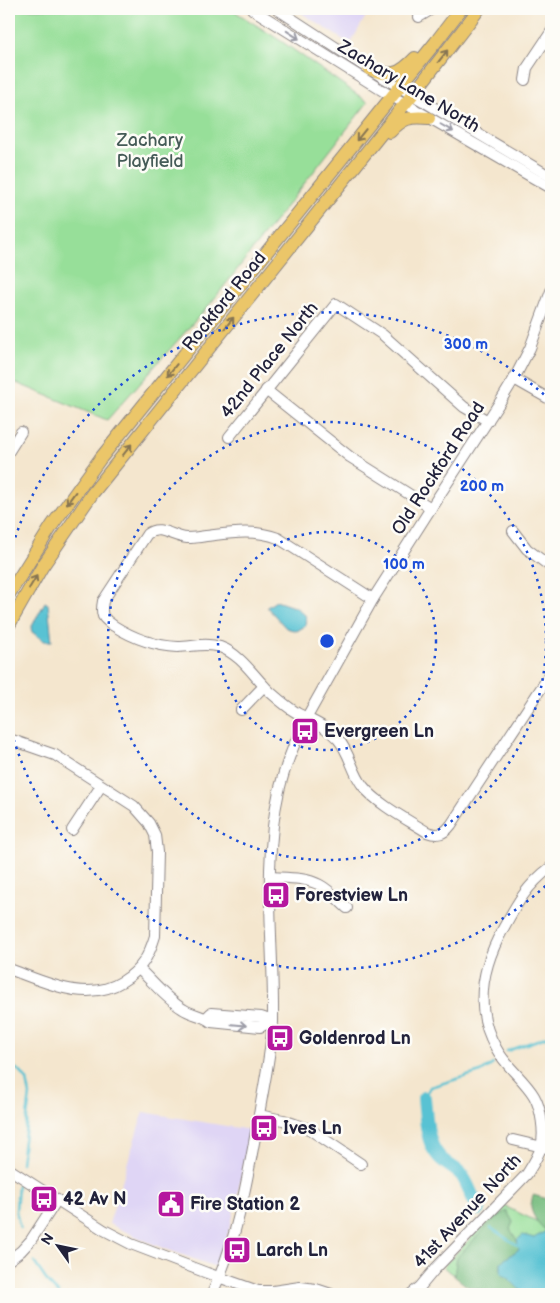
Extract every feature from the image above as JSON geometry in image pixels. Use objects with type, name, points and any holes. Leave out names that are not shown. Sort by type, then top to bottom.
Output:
[{"type":"main road","name":"Rockford Road","points":[[9,594],[53,524],[100,459],[461,9]]},
{"type":"main road","name":"Rockford Road","points":[[9,625],[42,567],[92,494],[479,9]]},
{"type":"main road","points":[[369,69],[383,74],[395,73],[406,68],[451,23]]},
{"type":"main road","points":[[330,197],[343,192],[398,124],[406,118],[429,118]]},
{"type":"street","name":"Zachary Lane North","points":[[252,9],[396,92],[514,153],[551,177]]},
{"type":"street","name":"Zachary Lane North","points":[[277,9],[369,69],[396,92]]},
{"type":"street","points":[[419,17],[432,9]]},
{"type":"street","points":[[525,80],[527,68],[551,32]]},
{"type":"street","name":"Zachary Lane North","points":[[409,99],[429,118],[551,188]]},
{"type":"street","points":[[507,164],[514,153]]},
{"type":"street","name":"Old Rockford Road","points":[[212,1294],[220,1278],[236,1229],[266,1071],[273,1021],[270,850],[273,821],[287,762],[307,717],[373,599],[514,379],[530,348],[551,291]]},
{"type":"street","name":"42nd Place North","points":[[229,437],[336,304],[383,335],[464,407],[488,421]]},
{"type":"street","points":[[514,379],[551,400]]},
{"type":"street","points":[[266,390],[350,457],[431,508]]},
{"type":"street","points":[[9,451],[21,432]]},
{"type":"street","points":[[373,599],[269,534],[245,532],[187,538],[160,530],[152,530],[147,534],[102,601],[102,613],[104,618],[121,630],[142,639],[179,647],[208,645],[219,647],[242,661],[264,686],[283,703],[328,730],[339,740],[360,781],[374,797],[433,834],[446,832],[451,826],[551,673]]},
{"type":"street","points":[[514,531],[527,549],[551,567]]},
{"type":"street","points":[[241,710],[264,686]]},
{"type":"street","points":[[9,969],[66,988],[91,992],[108,989],[129,977],[139,969],[146,959],[152,948],[155,936],[157,852],[155,835],[149,823],[134,806],[55,755],[12,740]]},
{"type":"street","points":[[72,830],[101,786]]},
{"type":"street","name":"41st Avenue North","points":[[411,1294],[527,1174],[546,1147],[539,1107],[534,1096],[507,1065],[495,1047],[486,1023],[482,988],[490,956],[518,902],[534,882],[551,867]]},
{"type":"street","points":[[270,877],[300,879],[320,885],[347,908]]},
{"type":"street","points":[[139,969],[172,1001],[194,1015],[206,1018],[211,1022],[260,1027],[273,1021]]},
{"type":"street","points":[[259,1115],[283,1120],[309,1129],[361,1164]]},
{"type":"street","name":"41st Avenue North","points":[[513,1140],[546,1147]]},
{"type":"street","points":[[9,1169],[104,1230],[131,1244],[258,1291],[300,1288],[316,1289],[332,1294]]},
{"type":"street","points":[[9,1260],[32,1240],[57,1200]]},
{"type":"shaded area","points":[[295,9],[370,9],[350,44]]},
{"type":"shaded area","points":[[143,1112],[250,1130],[232,1220],[219,1263],[216,1266],[155,1245],[109,1224]]},
{"type":"green space","name":"Zachary Playfield","points":[[9,9],[231,9],[281,41],[368,102],[211,303],[107,420],[9,380]]},
{"type":"green space","points":[[533,1195],[551,1200],[551,1232],[538,1223],[534,1215],[531,1208]]},
{"type":"green space","points":[[502,1205],[551,1228],[551,1294],[482,1294],[443,1267]]},
{"type":"green space","points":[[507,1211],[513,1222],[510,1229],[520,1249],[501,1262],[501,1273],[524,1294],[495,1294],[467,1286],[454,1276],[457,1257],[494,1219]]},
{"type":"water","points":[[276,601],[297,608],[306,616],[305,626],[297,631],[286,628],[267,607]]},
{"type":"water","points":[[45,602],[48,604],[52,641],[44,641],[32,632],[31,628]]},
{"type":"water","points":[[546,1231],[551,1232],[551,1294],[524,1294],[501,1273],[501,1262],[519,1249],[517,1240],[523,1235],[534,1238]]},
{"type":"waterway","points":[[507,1051],[551,1035]]},
{"type":"waterway","points":[[424,1098],[430,1087],[481,1072],[493,1064]]},
{"type":"waterway","points":[[9,1065],[20,1071],[27,1080],[30,1095],[21,1163]]},
{"type":"waterway","points":[[424,1098],[427,1127],[433,1148],[443,1160],[461,1174],[479,1209]]},
{"type":"waterway","points":[[18,1185],[16,1211],[20,1228]]},
{"type":"waterway","points":[[491,1228],[521,1248]]},
{"type":"waterway","points":[[34,1262],[49,1284],[59,1294]]},
{"type":"place","name":"Evergreen Ln","points":[[305,731]]},
{"type":"place","name":"Forestview Ln","points":[[276,895]]},
{"type":"place","name":"Goldenrod Ln","points":[[280,1038]]},
{"type":"place","name":"Ives Ln","points":[[264,1128]]},
{"type":"place","name":"42 Av N","points":[[44,1199]]},
{"type":"place","name":"Fire Station 2","points":[[171,1204]]},
{"type":"place","name":"Larch Ln","points":[[237,1250]]}]
